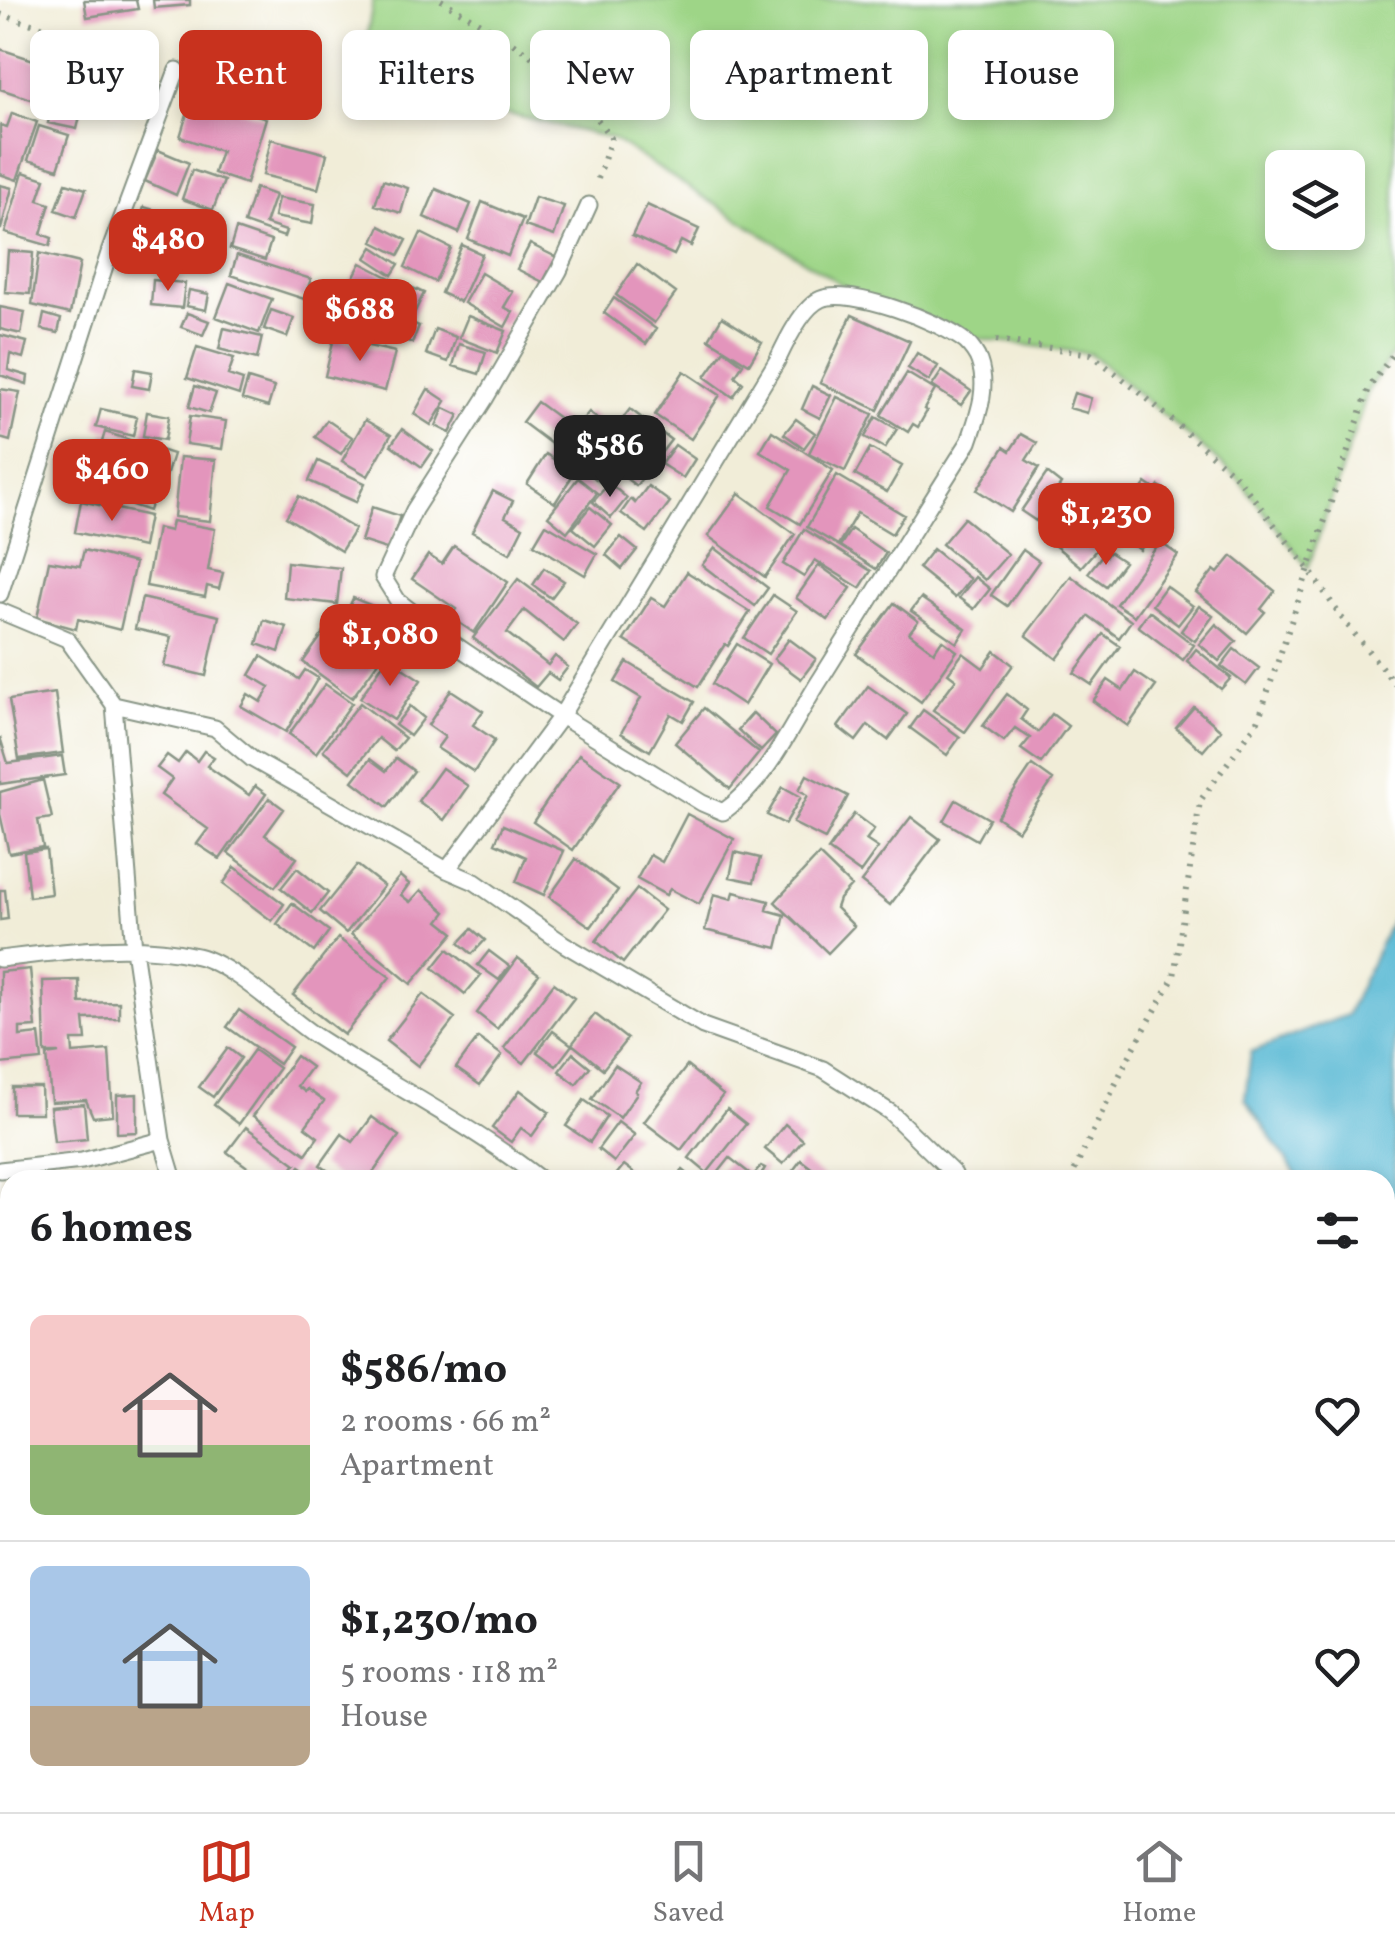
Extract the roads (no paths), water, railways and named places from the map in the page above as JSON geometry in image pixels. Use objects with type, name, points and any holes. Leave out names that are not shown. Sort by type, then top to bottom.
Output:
[{"type":"lane","points":[[0,594],[110,250],[177,70]]},
{"type":"lane","points":[[447,870],[561,716],[794,327],[819,299],[864,298],[956,334],[978,358],[985,384],[968,442],[785,741],[738,801],[723,812],[702,803],[561,716],[448,640],[398,600],[384,577],[414,510],[486,399],[559,271],[590,205]]},
{"type":"lane","points":[[0,610],[67,638],[114,705],[134,949],[162,1140],[171,1170]]},
{"type":"lane","points":[[114,705],[214,728],[252,758],[447,870],[475,882],[564,944],[703,1026],[823,1068],[890,1112],[950,1170]]},
{"type":"lane","points":[[0,960],[54,952],[134,949],[202,958],[240,979],[314,1035],[472,1131],[528,1170]]},
{"type":"lane","points":[[0,1170],[82,1161],[162,1140]]},
{"type":"water","points":[[1395,912],[1395,1170],[1293,1170],[1245,1099],[1251,1052],[1347,1015]]}]
